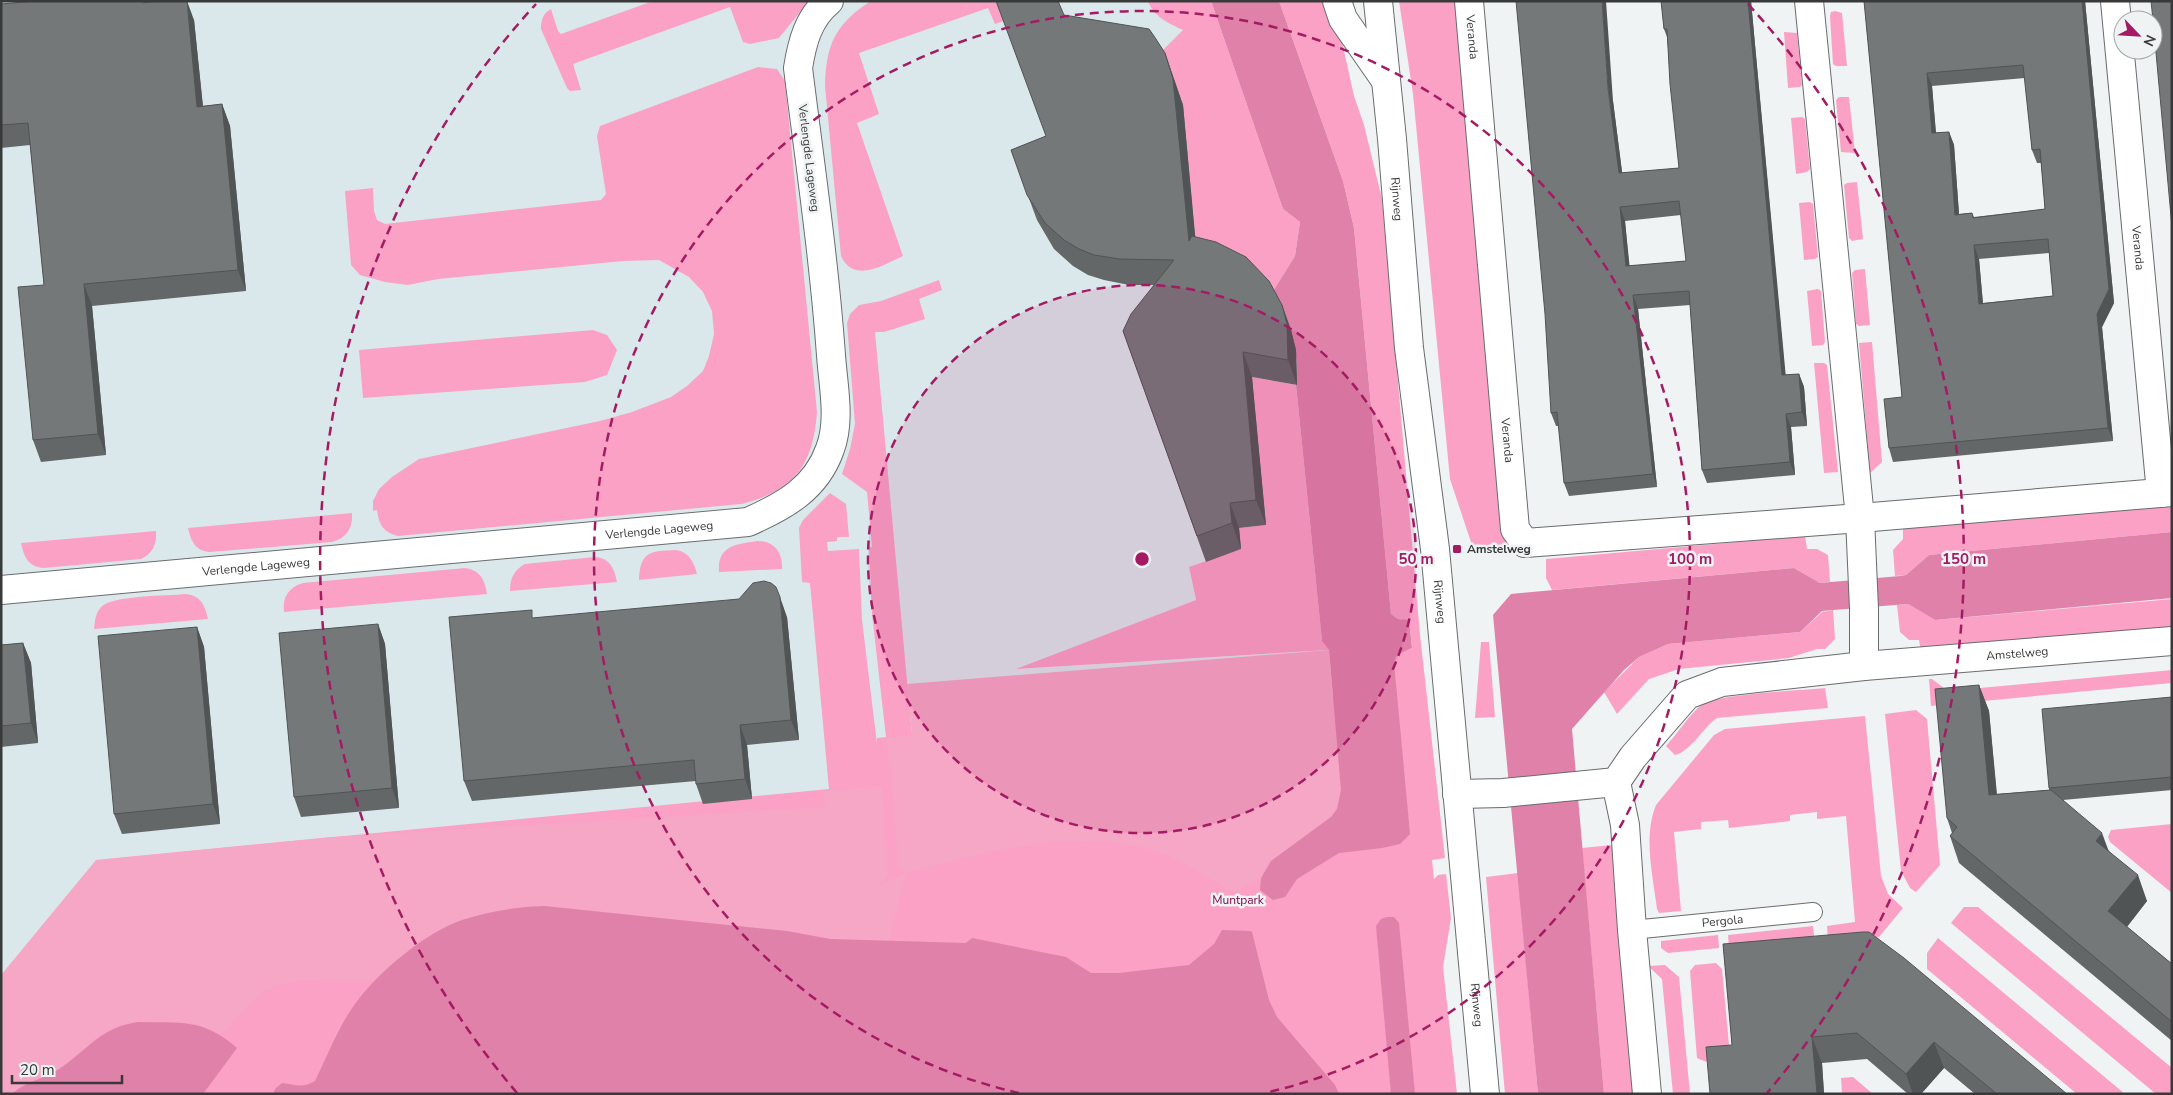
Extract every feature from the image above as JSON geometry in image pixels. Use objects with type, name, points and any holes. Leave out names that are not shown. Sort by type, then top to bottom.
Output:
[{"type":"street","name":"Verlengde Lageweg","points":[[1,590],[748,522],[780,508],[799,495],[816,475],[830,449],[835,417],[826,289],[798,68],[801,46],[809,25],[829,1]]},
{"type":"street","name":"Rijnweg","points":[[1337,1],[1343,19],[1385,79]]},
{"type":"street","name":"Rijnweg","points":[[1378,1],[1392,139],[1409,348],[1435,549],[1485,1094]]},
{"type":"street","name":"Veranda","points":[[1469,1],[1515,529],[1525,543],[2166,493],[2115,1]]},
{"type":"street","points":[[1809,1],[1860,518],[1864,609],[1864,666]]},
{"type":"street","name":"Amstelweg","points":[[1616,782],[1632,757],[1687,695],[1722,682],[1864,666],[2172,641]]},
{"type":"street","points":[[1457,794],[1503,793],[1616,782],[1625,824],[1632,930],[1647,1094]]},
{"type":"lane","name":"Pergola","points":[[1632,930],[1814,912]]},
{"type":"shaded area","points":[[1,1],[1188,1],[1183,30],[1170,71],[1178,88],[1183,108],[1195,236],[1278,306],[1286,318],[1296,350],[1296,385],[1252,378],[1266,525],[1239,528],[1241,549],[1189,567],[1196,600],[1018,669],[1329,650],[771,812],[331,837],[97,860],[1,975]]},
{"type":"shaded area","points":[[1211,1],[1279,1],[1343,181],[1354,228],[1391,614],[1398,619],[1409,620],[1412,648],[1397,655],[1394,662],[1410,834],[1400,844],[1339,853],[1297,879],[1285,897],[1273,900],[1260,890],[1261,878],[1271,861],[1331,817],[1337,809],[1341,790],[1329,650],[1322,641],[1296,385],[1297,360],[1289,327],[1270,296],[1295,256],[1300,222],[1283,209]]},
{"type":"shaded area","points":[[2172,532],[2172,598],[1935,620],[1908,604],[1822,611],[1800,632],[1668,644],[1639,657],[1624,670],[1572,729],[1604,1094],[1538,1094],[1493,615],[1511,594],[1794,568],[1820,583],[1900,576],[1906,575],[1929,555]]},
{"type":"shaded area","points":[[1329,650],[1341,790],[1337,809],[1331,817],[1271,861],[1261,878],[1233,893],[1190,867],[1163,854],[1132,845],[1100,841],[1067,841],[1001,850],[906,873],[889,941],[830,939],[787,931],[544,906],[400,957],[373,981],[298,980],[262,992],[222,1034],[193,1023],[138,1022],[121,1025],[97,1037],[59,1070],[20,1086],[12,1094],[1,1094],[1,975],[96,860],[331,837],[825,807],[823,791],[882,786],[888,873],[883,882],[877,886],[905,873],[899,868],[898,864],[892,784],[886,738],[912,735],[907,684]]},
{"type":"shaded area","points":[[544,906],[787,931],[830,939],[966,943],[972,938],[1066,957],[1091,973],[1119,973],[1189,965],[1214,944],[1222,930],[1250,931],[1252,932],[1269,1000],[1277,1017],[1335,1085],[1339,1094],[273,1094],[275,1089],[282,1083],[303,1085],[315,1081],[338,1032],[355,1004],[376,979],[418,944],[433,934],[462,920],[503,910]]},
{"type":"shaded area","points":[[1394,917],[1399,923],[1415,1094],[1391,1094],[1376,926],[1381,919]]},
{"type":"shaded area","points":[[138,1022],[179,1023],[202,1027],[225,1038],[237,1048],[203,1094],[12,1094],[23,1086],[59,1069],[104,1034]]},
{"type":"green space","points":[[653,1],[809,1],[779,38],[750,44],[743,42],[730,7],[573,64],[581,90],[570,91],[541,29],[544,15],[551,9],[558,31],[561,34]]},
{"type":"green space","points":[[871,1],[1060,1],[995,24],[988,8],[859,53],[879,114],[857,123],[903,256],[878,267],[861,271],[853,269],[841,256],[825,86],[828,59],[835,37],[849,18]]},
{"type":"green space","points":[[1148,1],[1211,1],[1283,209],[1300,222],[1295,256],[1270,296],[1204,263],[1195,236],[1182,101],[1170,71],[1158,55],[1183,30],[1158,15]]},
{"type":"green space","name":"Muntpark","points":[[1279,1],[1331,1],[1382,199],[1420,635],[1445,858],[1432,860],[1434,879],[1438,875],[1446,874],[1451,918],[1443,967],[1457,1094],[1,1094],[1,976],[97,860],[829,789],[810,583],[802,582],[799,528],[803,520],[830,493],[846,504],[849,537],[837,537],[837,541],[827,542],[828,551],[859,549],[862,620],[877,744],[877,738],[886,737],[872,614],[869,547],[872,547],[867,492],[842,474],[855,424],[847,323],[850,314],[859,305],[881,301],[939,280],[942,290],[919,299],[925,319],[884,332],[875,332],[912,735],[1396,691],[1394,662],[1396,655],[1412,648],[1409,621],[1398,619],[1391,614],[1354,228],[1343,181]]},
{"type":"green space","points":[[1399,1],[1459,1],[1508,552],[1472,554],[1472,545],[1450,479],[1413,94]]},
{"type":"green space","points":[[1831,12],[1842,13],[1847,66],[1836,66],[1833,64],[1830,16]]},
{"type":"green space","points":[[1784,32],[1797,33],[1802,85],[1800,87],[1788,88]]},
{"type":"green space","points":[[758,67],[777,69],[785,81],[817,412],[811,447],[797,473],[775,492],[741,504],[398,536],[385,530],[379,520],[377,510],[373,511],[373,501],[379,489],[392,477],[419,459],[600,421],[632,412],[671,397],[687,386],[703,371],[714,334],[712,311],[703,292],[689,277],[659,260],[623,261],[438,279],[408,285],[385,282],[360,275],[351,265],[345,191],[373,188],[374,211],[377,220],[385,224],[601,200],[606,194],[597,136],[600,126]]},
{"type":"green space","points":[[1839,97],[1849,97],[1855,153],[1841,152],[1836,100]]},
{"type":"green space","points":[[1802,117],[1805,119],[1810,169],[1807,172],[1796,174],[1791,118]]},
{"type":"green space","points":[[1857,182],[1863,239],[1852,241],[1849,238],[1844,185]]},
{"type":"green space","points":[[1810,202],[1813,204],[1818,257],[1804,260],[1799,203]]},
{"type":"green space","points":[[1865,269],[1870,325],[1859,326],[1856,324],[1852,273],[1855,270]]},
{"type":"green space","points":[[1818,289],[1821,291],[1825,342],[1823,345],[1812,346],[1807,291]]},
{"type":"green space","points":[[593,330],[607,335],[617,350],[607,375],[585,382],[363,398],[359,350]]},
{"type":"green space","points":[[1872,342],[1882,462],[1870,473],[1859,343]]},
{"type":"green space","points":[[1814,363],[1824,363],[1827,365],[1838,472],[1824,473]]},
{"type":"green space","points":[[1252,377],[1296,385],[1322,640],[1329,650],[1016,669],[1196,600],[1189,567],[1240,549],[1239,528],[1266,525]]},
{"type":"green space","points":[[2172,503],[2172,532],[1929,555],[1906,575],[1895,576],[1893,550],[1903,539],[1903,528]]},
{"type":"green space","points":[[352,513],[348,532],[342,538],[332,542],[210,552],[197,547],[188,528]]},
{"type":"green space","points":[[156,531],[156,540],[153,548],[149,554],[141,559],[44,568],[30,563],[21,543]]},
{"type":"green space","points":[[1805,536],[1807,549],[1817,549],[1828,555],[1830,582],[1820,583],[1794,568],[1552,590],[1546,578],[1546,559]]},
{"type":"green space","points":[[758,541],[769,543],[777,549],[781,558],[782,569],[719,572],[721,556],[725,551],[736,545]]},
{"type":"green space","points":[[676,550],[688,555],[697,574],[639,580],[642,563],[648,554]]},
{"type":"green space","points":[[595,557],[608,562],[617,582],[510,591],[513,575],[525,564]]},
{"type":"green space","points":[[465,568],[481,576],[487,594],[284,612],[285,597],[290,590],[303,583]]},
{"type":"green space","points":[[186,594],[202,602],[208,619],[94,629],[98,612],[107,603],[128,598]]},
{"type":"green space","points":[[2172,599],[2172,629],[1921,651],[1919,640],[1909,640],[1900,632],[1897,605],[1908,604],[1935,620]]},
{"type":"green space","points":[[1833,610],[1835,639],[1825,649],[1817,649],[1789,658],[1679,669],[1649,679],[1617,714],[1604,692],[1639,657],[1668,644],[1800,632],[1822,612]]},
{"type":"green space","points":[[1481,642],[1489,642],[1495,717],[1475,718]]},
{"type":"green space","points":[[2172,670],[2172,683],[1931,706],[1929,679],[1932,679],[1948,691]]},
{"type":"green space","points":[[1825,688],[1828,708],[1717,718],[1681,753],[1675,755],[1666,746],[1695,711],[1708,702],[1758,693]]},
{"type":"green space","points":[[1916,710],[1927,719],[1940,865],[1916,892],[1910,888],[1901,871],[1885,714]]},
{"type":"green space","points":[[1865,716],[1881,876],[1888,894],[1903,908],[1879,937],[1828,940],[1827,926],[1855,922],[1846,816],[1817,819],[1817,812],[1790,815],[1790,821],[1729,828],[1728,820],[1701,822],[1701,829],[1674,832],[1681,911],[1659,913],[1650,857],[1652,817],[1656,805],[1714,735],[1725,729]]},
{"type":"green space","points":[[2172,824],[2172,893],[2110,842],[2108,837],[2111,830]]},
{"type":"green space","points":[[1612,845],[1635,1094],[1604,1094],[1582,848]]},
{"type":"green space","points":[[1518,873],[1538,1094],[1505,1094],[1486,877]]},
{"type":"green space","points":[[1964,907],[1978,907],[2172,1068],[2172,1094],[2156,1094],[1951,923]]},
{"type":"green space","points":[[1813,926],[1815,943],[1729,948],[1728,935]]},
{"type":"green space","points":[[1718,935],[1719,948],[1668,953],[1661,948],[1661,941]]},
{"type":"green space","points":[[1938,938],[2125,1094],[2077,1094],[1927,969],[1927,953]]},
{"type":"green space","points":[[1716,963],[1722,969],[1730,1056],[1723,1061],[1710,1062],[1697,1058],[1690,971],[1695,965]]},
{"type":"green space","points":[[1665,965],[1679,977],[1690,1094],[1673,1094],[1662,979],[1648,966]]},
{"type":"green space","points":[[1853,1077],[1873,1094],[1842,1094],[1841,1078]]},
{"type":"building","points":[[35,1],[142,1],[142,3],[187,1],[197,107],[222,104],[238,270],[84,284],[98,434],[33,440],[18,287],[44,285],[28,123],[1,125],[1,4]]},
{"type":"building","points":[[996,1],[1058,1],[1064,15],[1149,29],[1165,53],[1173,79],[1189,241],[1192,236],[1216,242],[1246,257],[1269,281],[1282,305],[1287,324],[1288,360],[1243,352],[1256,500],[1230,503],[1232,523],[1197,536],[1123,331],[1131,314],[1174,260],[1120,259],[1094,255],[1064,240],[1045,223],[1027,195],[1011,150],[1046,136]]},
{"type":"building","points":[[1516,1],[1602,1],[1608,88],[1619,173],[1679,168],[1670,84],[1667,29],[1664,29],[1661,1],[1748,1],[1782,375],[1799,374],[1802,412],[1786,414],[1790,462],[1702,470],[1689,291],[1633,295],[1653,474],[1564,483],[1557,412],[1551,413],[1545,314]],"holes":[[[1679,201],[1686,261],[1626,266],[1620,207]]]},
{"type":"building","points":[[1864,1],[2082,1],[2109,289],[2097,314],[2108,428],[1889,448],[1884,399],[1902,397]],"holes":[[[2023,65],[2032,150],[2040,149],[2045,209],[1973,218],[1972,213],[1955,215],[1949,132],[1932,133],[1927,73]],[[2048,239],[2053,296],[1979,304],[1974,245]]]},
{"type":"building","points":[[2151,1],[2172,1],[2172,227],[2157,60],[2163,60],[2163,10],[2152,10]]},
{"type":"building","points":[[764,581],[776,587],[780,597],[791,720],[740,725],[745,779],[696,784],[694,760],[464,781],[449,617],[532,610],[532,618],[739,599],[753,583]]},
{"type":"building","points":[[378,624],[392,788],[294,797],[279,633]]},
{"type":"building","points":[[197,627],[213,804],[114,814],[98,636]]},
{"type":"building","points":[[23,643],[31,723],[1,726],[1,645]]},
{"type":"building","points":[[1979,685],[1989,795],[2051,790],[2102,833],[2096,841],[2138,875],[2108,911],[2172,964],[2172,1022],[1950,836],[1957,827],[1947,818],[1935,689]]},
{"type":"building","points":[[2172,697],[2172,777],[2049,788],[2042,709]]},
{"type":"building","points":[[1869,932],[1904,958],[2067,1094],[1997,1094],[1934,1042],[1906,1074],[1857,1033],[1812,1037],[1817,1094],[1710,1094],[1706,1047],[1732,1045],[1723,944]]},
{"type":"place","name":"Amstelweg","points":[[1457,549]]}]
